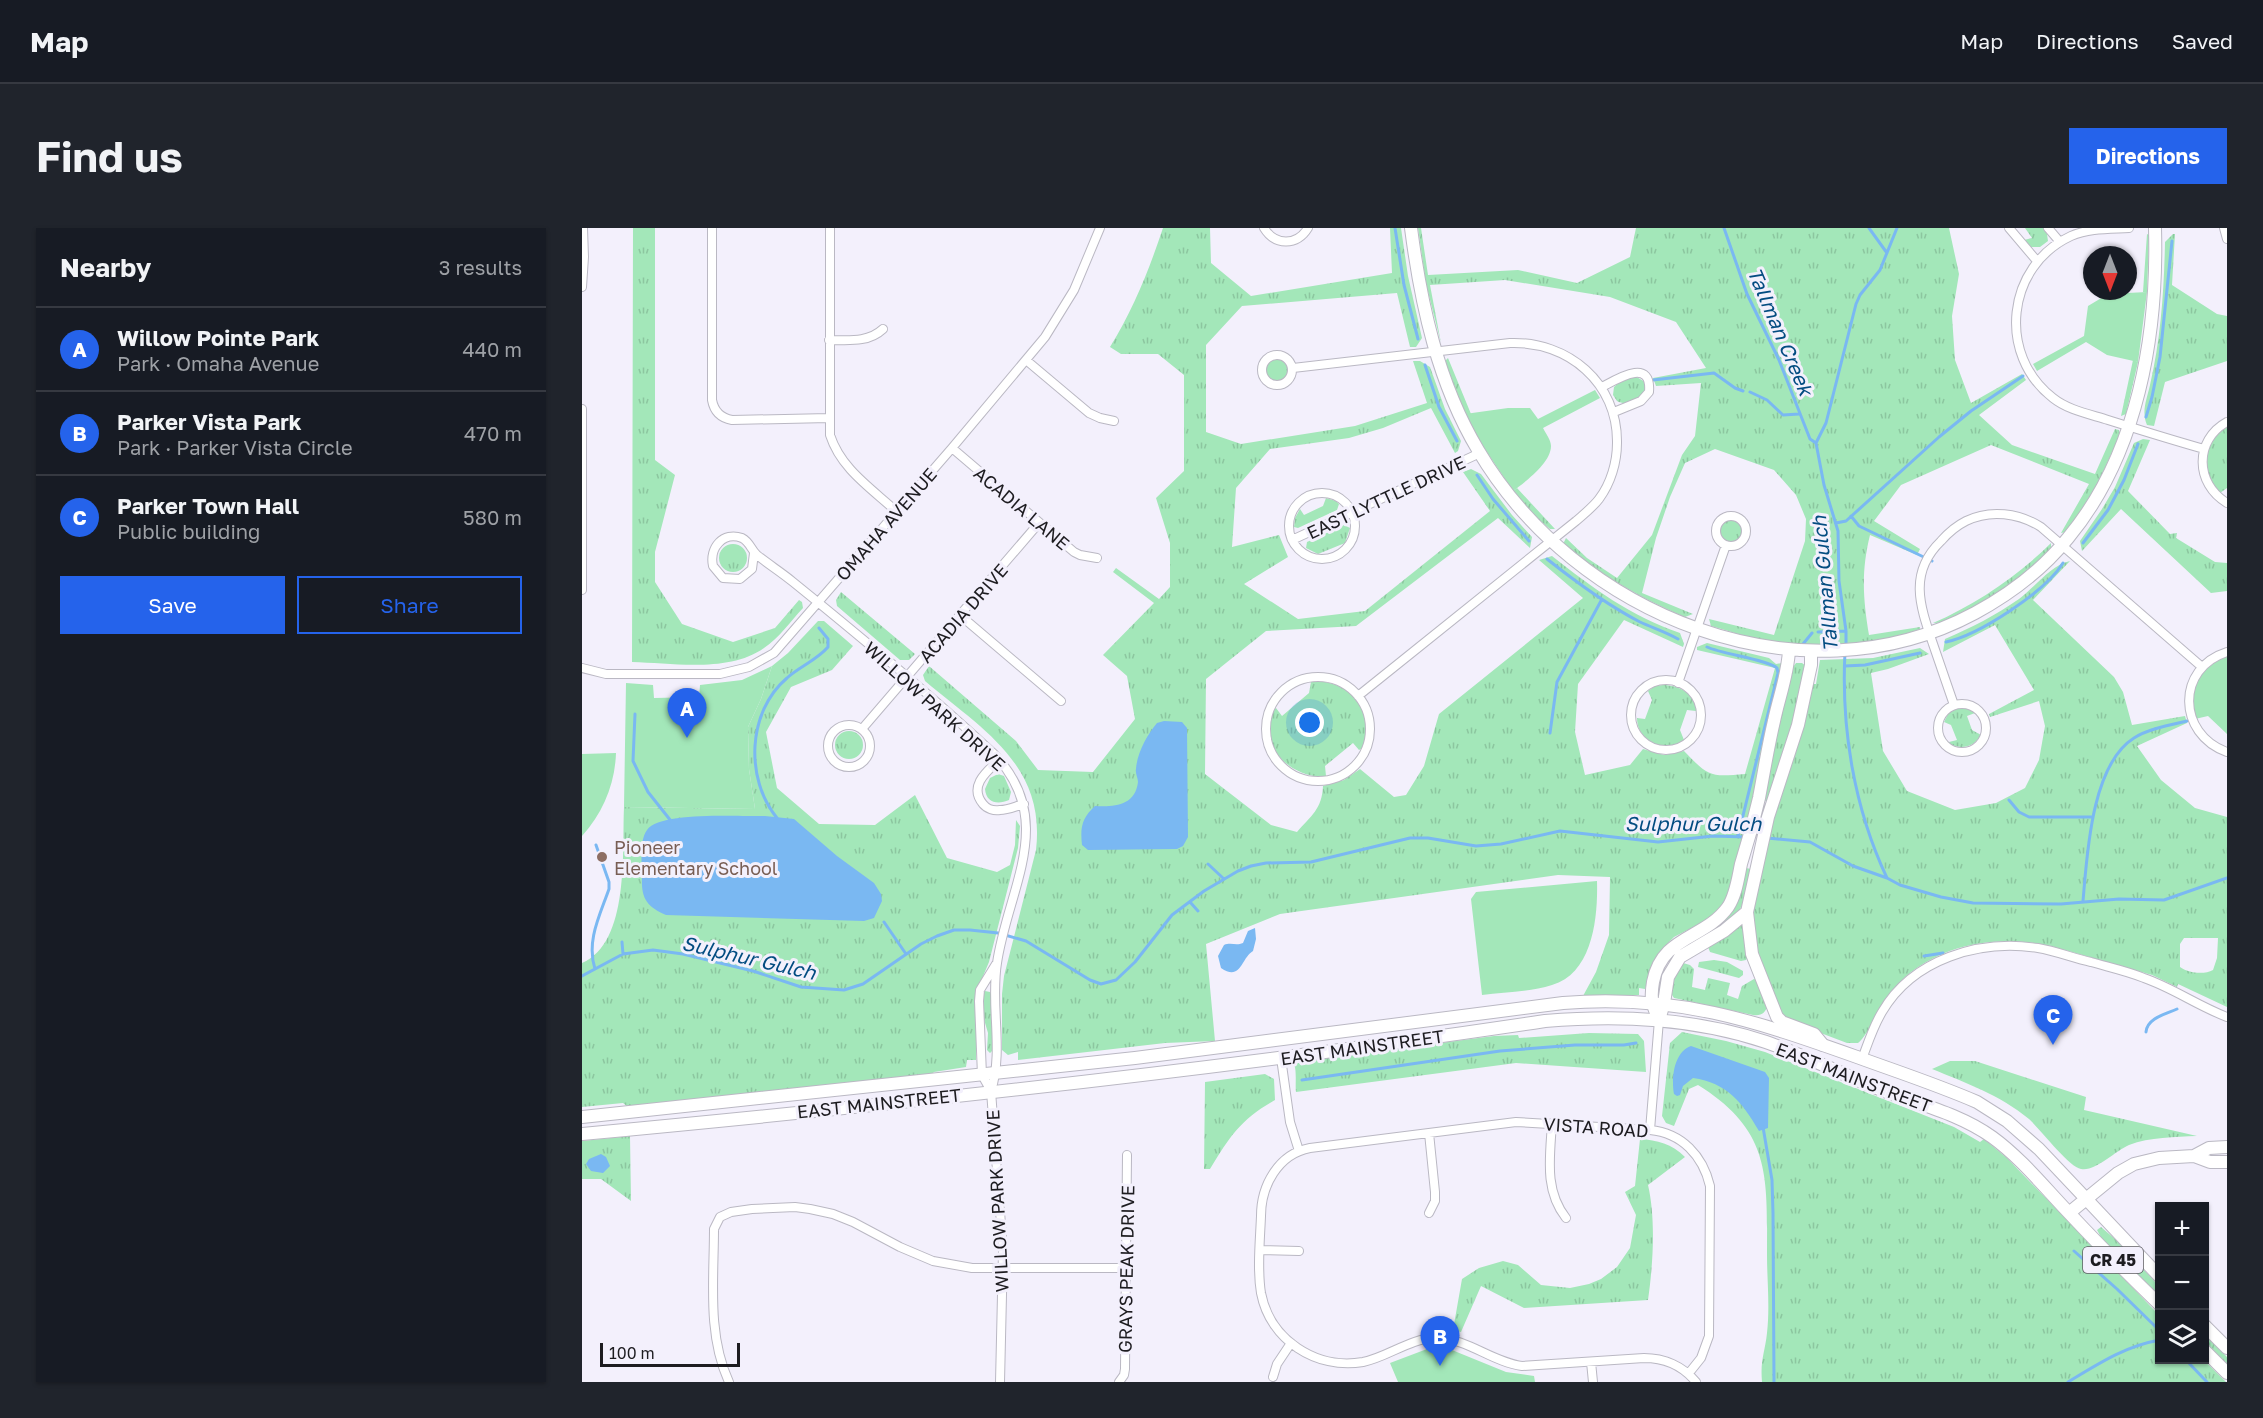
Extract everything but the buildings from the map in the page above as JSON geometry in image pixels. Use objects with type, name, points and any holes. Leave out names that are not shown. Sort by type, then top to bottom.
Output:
[{"type":"main road","points":[[1412,228],[1422,293],[1436,352],[1458,413],[1480,453],[1517,505],[1551,540],[1587,570],[1648,608],[1697,628],[1745,642],[1789,650],[1817,651],[1859,649],[1898,643],[1929,634],[1965,618],[2006,595],[2063,545],[2084,518],[2104,486],[2116,461],[2128,426],[2141,376],[2149,328],[2154,277],[2155,228]]},
{"type":"main road","points":[[1659,1020],[1655,974],[1662,957],[1674,945],[1717,919],[1734,896],[1755,815],[1774,721],[1787,671],[1789,650]]},
{"type":"main road","points":[[1817,651],[1811,665],[1798,725],[1768,817],[1747,912],[1752,954],[1777,1017],[1782,1022],[1814,1034],[1822,1045]]},
{"type":"main road","points":[[1657,1003],[1680,957],[1724,931],[1747,912]]},
{"type":"main road","name":"EAST MAINSTREET","points":[[582,1117],[1204,1050],[1563,1003],[1609,1001],[1657,1003],[1739,1017],[1960,1095],[1993,1111],[2039,1149],[2085,1199]]},
{"type":"main road","name":"EAST MAINSTREET","points":[[582,1134],[1281,1058],[1545,1021],[1587,1018],[1659,1020],[1721,1030],[1765,1042],[1962,1120],[1986,1133],[2008,1150],[2069,1213]]},
{"type":"main road","points":[[2193,1156],[2209,1148],[2227,1147]]},
{"type":"main road","points":[[2069,1213],[2118,1173],[2134,1164],[2159,1158],[2193,1156],[2210,1162],[2227,1162]]},
{"type":"main road","name":"CR 45","points":[[2085,1199],[2155,1272]]},
{"type":"main road","name":"CR 45","points":[[2069,1213],[2155,1300]]},
{"type":"main road","points":[[2209,1329],[2227,1348]]},
{"type":"main road","points":[[2209,1354],[2227,1373]]},
{"type":"street","points":[[582,287],[583,228]]},
{"type":"street","points":[[712,228],[712,400],[716,411],[722,417],[732,420],[829,418]]},
{"type":"street","points":[[830,228],[829,418],[832,442],[849,470],[897,512]]},
{"type":"street","name":"OMAHA AVENUE","points":[[582,668],[601,673],[714,674],[740,670],[774,653],[1026,360],[1067,304],[1086,267],[1100,228]]},
{"type":"street","points":[[1264,228],[1273,238],[1284,242],[1295,240],[1308,228]]},
{"type":"street","points":[[2009,228],[2037,261]]},
{"type":"street","points":[[2048,228],[2060,242]]},
{"type":"street","points":[[2129,228],[2089,230],[2060,242],[2037,261],[2022,287],[2015,310],[2016,339],[2027,369],[2042,388],[2063,405],[2204,449]]},
{"type":"street","points":[[2224,228],[2227,239]]},
{"type":"street","points":[[829,340],[865,340],[883,329]]},
{"type":"street","points":[[1293,368],[1510,343],[1533,344],[1558,351],[1573,359],[1591,374],[1602,387],[1614,412],[1617,453],[1612,474],[1599,499],[1583,515],[1358,696]]},
{"type":"street","points":[[1026,360],[1089,413],[1114,421]]},
{"type":"street","points":[[1602,387],[1633,372],[1644,375],[1648,380],[1650,392],[1645,398],[1614,412]]},
{"type":"street","points":[[582,409],[582,590]]},
{"type":"street","points":[[2227,422],[2211,434],[2204,449],[2202,465],[2205,480],[2214,493],[2227,503]]},
{"type":"street","name":"ACADIA LANE","points":[[952,448],[1080,555],[1097,558]]},
{"type":"street","name":"EAST LYTTLE DRIVE","points":[[1292,540],[1480,453]]},
{"type":"street","points":[[1325,493],[1338,497],[1352,512],[1355,526],[1352,539],[1344,550],[1333,558],[1319,559],[1306,555],[1292,540],[1288,527],[1291,513],[1299,502],[1311,495],[1325,493]]},
{"type":"street","points":[[1954,705],[1920,603],[1922,568],[1932,550],[1957,526],[1979,516],[2010,515],[2036,523],[2202,667]]},
{"type":"street","name":"ACADIA DRIVE","points":[[862,729],[1039,523]]},
{"type":"street","points":[[725,538],[743,539],[754,553],[752,569],[740,579],[723,578],[713,566],[714,548],[725,538]]},
{"type":"street","points":[[1678,683],[1726,545]]},
{"type":"street","name":"WILLOW PARK DRIVE","points":[[754,553],[819,603],[906,678],[999,760],[1014,778],[1024,804],[1027,828],[1026,847],[996,964],[980,995],[982,1075],[991,1091]]},
{"type":"street","points":[[961,616],[1061,701]]},
{"type":"street","points":[[2227,652],[2202,667],[2190,690],[2191,716],[2196,728],[2204,738],[2227,752]]},
{"type":"street","points":[[1322,677],[1345,684],[1358,696],[1367,712],[1370,731],[1362,755],[1350,769],[1333,778],[1314,780],[1291,772],[1277,760],[1267,738],[1267,720],[1273,704],[1284,690],[1299,681],[1322,677]]},
{"type":"street","points":[[1666,681],[1678,683],[1688,689],[1699,704],[1701,715],[1699,727],[1693,737],[1678,748],[1667,750],[1655,748],[1644,742],[1634,728],[1631,716],[1634,704],[1640,693],[1654,683],[1666,681]]},
{"type":"street","points":[[1954,705],[1971,705],[1983,717],[1985,734],[1979,745],[1963,752],[1951,749],[1940,736],[1938,728],[1941,716],[1954,705]]},
{"type":"street","points":[[848,725],[862,729],[870,741],[870,750],[865,759],[854,766],[844,766],[836,762],[828,749],[829,739],[834,731],[848,725]]},
{"type":"street","points":[[999,760],[984,773],[979,782],[977,792],[981,801],[988,808],[999,810],[1024,804]]},
{"type":"street","points":[[1862,1059],[1882,1012],[1906,983],[1922,970],[1940,960],[1978,948],[2018,947],[2048,950],[2143,977],[2227,1017]]},
{"type":"street","name":"WILLOW PARK DRIVE","points":[[996,964],[996,1073],[991,1091],[1001,1217],[1000,1382]]},
{"type":"street","points":[[1650,1130],[1659,1020]]},
{"type":"street","points":[[1281,1058],[1290,1122],[1299,1151],[1277,1169],[1265,1187],[1260,1208],[1260,1283],[1264,1305],[1274,1324],[1291,1343],[1316,1358],[1339,1364],[1367,1360],[1423,1340],[1438,1338],[1455,1341],[1516,1365],[1654,1358],[1672,1363],[1689,1373],[1696,1382]]},
{"type":"street","name":"VISTA ROAD","points":[[1299,1151],[1505,1123],[1552,1123],[1666,1133],[1689,1147],[1702,1165],[1710,1186],[1709,1336],[1701,1358],[1689,1373]]},
{"type":"street","points":[[1552,1123],[1549,1167],[1551,1185],[1556,1206],[1566,1218]]},
{"type":"street","points":[[1429,1133],[1436,1191],[1435,1201],[1429,1213]]},
{"type":"street","name":"GRAYS PEAK DRIVE","points":[[1119,1382],[1125,1369],[1127,1155]]},
{"type":"street","points":[[729,1382],[723,1370],[715,1334],[714,1229],[717,1220],[723,1214],[752,1209],[795,1207],[810,1209],[833,1214],[853,1222],[880,1238],[933,1261],[972,1268],[1126,1268]]},
{"type":"street","points":[[1260,1250],[1299,1251]]},
{"type":"street","points":[[1273,1377],[1276,1364],[1291,1343]]},
{"type":"street","points":[[1591,1362],[1593,1382]]},
{"type":"green space","points":[[633,228],[655,228],[655,460],[675,475],[655,552],[655,582],[682,624],[733,642],[775,628],[799,600],[802,602],[803,608],[780,635],[750,656],[734,661],[700,665],[632,662]]},
{"type":"green space","points":[[1163,228],[1210,228],[1211,263],[1251,296],[1392,273],[1390,228],[1401,228],[1408,276],[1422,338],[1416,347],[1410,347],[1397,293],[1242,306],[1206,345],[1206,432],[1241,444],[1355,426],[1427,403],[1413,361],[1420,361],[1430,367],[1445,409],[1461,441],[1455,453],[1431,408],[1383,428],[1349,438],[1270,449],[1236,488],[1232,547],[1279,535],[1288,557],[1244,584],[1298,619],[1365,611],[1490,511],[1463,472],[1471,469],[1481,474],[1532,537],[1530,548],[1498,518],[1356,626],[1266,631],[1206,679],[1205,774],[1271,825],[1297,832],[1318,806],[1323,786],[1344,780],[1360,769],[1394,797],[1406,795],[1424,766],[1439,714],[1583,598],[1539,560],[1552,556],[1629,610],[1680,633],[1684,644],[1683,647],[1624,620],[1578,684],[1575,732],[1585,775],[1630,765],[1643,749],[1664,755],[1684,751],[1699,766],[1711,773],[1717,775],[1745,774],[1775,668],[1697,650],[1697,647],[1707,643],[1769,658],[1776,664],[1782,663],[1751,813],[1731,892],[1722,906],[1707,920],[1674,937],[1663,948],[1653,964],[1645,989],[1639,988],[1639,995],[1583,996],[1596,972],[1609,935],[1610,877],[1558,875],[1280,914],[1206,944],[1215,1041],[1165,1043],[1018,1060],[1018,1052],[1008,1055],[1002,1050],[1004,976],[1036,850],[1036,820],[1031,794],[1020,772],[1006,752],[988,733],[925,681],[923,675],[929,666],[1016,741],[1038,770],[1093,772],[1135,719],[1127,676],[1103,655],[1154,603],[1113,572],[1116,568],[1159,599],[1170,587],[1170,543],[1156,498],[1184,471],[1184,375],[1158,354],[1121,354],[1110,347],[1140,289]]},
{"type":"green space","points":[[1418,228],[1421,228],[1428,275],[1518,270],[1577,283],[1630,257],[1636,228],[1949,228],[1959,274],[1952,316],[1955,360],[1971,403],[2022,374],[2026,380],[1979,415],[2012,445],[2095,474],[2115,429],[2119,430],[2120,435],[2092,496],[2066,532],[2061,533],[2089,484],[1991,445],[1901,485],[1874,521],[1920,549],[1917,555],[1870,535],[1864,573],[1867,622],[1869,635],[1920,627],[1920,629],[1885,639],[1829,645],[1766,641],[1711,626],[1709,619],[1774,635],[1805,541],[1806,519],[1796,495],[1774,470],[1715,449],[1685,463],[1656,538],[1642,593],[1693,614],[1685,617],[1621,585],[1563,544],[1566,538],[1587,558],[1617,578],[1652,535],[1682,455],[1695,436],[1701,383],[1656,386],[1653,378],[1706,368],[1676,322],[1610,297],[1505,280],[1430,285],[1441,343],[1426,284]]},
{"type":"green space","points":[[2025,228],[2044,228],[2048,241],[2040,247],[2031,247],[2024,240],[2032,238]]},
{"type":"green space","points":[[2147,234],[2149,235],[2147,292],[2143,292]]},
{"type":"green space","points":[[2175,234],[2172,285],[2217,314],[2227,316],[2227,361],[2165,382],[2154,426],[2147,425],[2145,410],[2159,332],[2165,242]]},
{"type":"green space","points":[[2147,292],[2138,362],[2107,355],[2086,342],[2037,371],[2033,364],[2084,336],[2088,306],[2098,300],[2137,300],[2137,293]]},
{"type":"green space","points":[[1278,358],[1283,359],[1289,365],[1289,375],[1283,381],[1278,382],[1273,381],[1267,375],[1266,370],[1267,365],[1273,359]]},
{"type":"green space","points":[[1448,358],[1471,414],[1465,414],[1445,361]]},
{"type":"green space","points":[[2133,360],[2138,362],[2126,414],[2121,416]]},
{"type":"green space","points":[[1635,376],[1645,382],[1646,389],[1637,399],[1625,403],[1617,401],[1613,395],[1614,387],[1623,379]]},
{"type":"green space","points":[[1595,390],[1600,398],[1543,428],[1551,446],[1547,459],[1536,472],[1513,491],[1478,439],[1465,414],[1508,408],[1530,408],[1538,419]]},
{"type":"green space","points":[[2227,426],[2227,488],[2220,493],[2209,475],[2206,458],[2212,441]]},
{"type":"green space","points":[[2143,439],[2150,440],[2128,491],[2170,534],[2177,533],[2176,538],[2215,562],[2227,563],[2227,591],[2211,593],[2121,509],[2082,551],[2080,541],[2115,487],[2134,443]]},
{"type":"green space","points":[[1517,488],[1555,529],[1550,529],[1530,512],[1513,491]]},
{"type":"green space","points":[[1326,498],[1339,504],[1337,510],[1298,528],[1294,527],[1295,518],[1300,509],[1304,515],[1323,506]]},
{"type":"green space","points":[[1731,519],[1736,520],[1742,526],[1742,536],[1736,542],[1731,543],[1726,542],[1720,536],[1719,531],[1720,526],[1726,520]]},
{"type":"green space","points":[[1344,525],[1350,528],[1345,543],[1318,554],[1306,548],[1307,542]]},
{"type":"green space","points":[[2051,543],[2051,548],[2041,558],[1996,594],[1961,615],[1933,623],[1996,588],[2025,567]]},
{"type":"green space","points":[[733,544],[743,548],[747,558],[743,568],[733,572],[723,568],[719,558],[723,548]]},
{"type":"green space","points":[[2070,561],[2033,600],[2114,677],[2123,692],[2132,725],[2185,716],[2187,723],[2137,746],[2161,780],[2195,808],[2227,817],[2227,1007],[2178,984],[2177,987],[2152,975],[2051,946],[2006,941],[1961,948],[1940,955],[1920,966],[1887,997],[1858,1043],[1847,1043],[1789,1021],[1784,1017],[1757,960],[1752,910],[1761,867],[1811,684],[1816,684],[1820,660],[1873,658],[1920,648],[1929,654],[1871,673],[1883,751],[1907,791],[1955,810],[1996,803],[2025,788],[2039,760],[2045,726],[2039,701],[1990,717],[1989,714],[2034,690],[1995,625],[1943,652],[1945,639],[2010,605],[2063,563]],"holes":[[[2184,938],[2218,938],[2217,958],[2213,970],[2196,973],[2180,967],[2180,944]]]},
{"type":"green space","points":[[841,592],[915,654],[909,660],[900,660],[837,606],[836,600]]},
{"type":"green space","points":[[818,621],[824,621],[853,646],[832,670],[791,687],[766,732],[777,788],[819,824],[875,825],[915,795],[947,858],[997,872],[1010,865],[1015,845],[1016,820],[1020,826],[1018,848],[989,962],[976,993],[976,1060],[967,1060],[966,1067],[932,1074],[628,1107],[623,1103],[582,1107],[582,963],[598,952],[609,936],[616,916],[622,870],[624,807],[755,809],[749,769],[748,727],[761,699],[772,666],[788,653]]},
{"type":"green space","points":[[2227,656],[2227,734],[2208,716],[2195,719],[2194,698],[2195,689],[2202,674]]},
{"type":"green space","points":[[1796,663],[1806,666],[1792,731],[1768,800],[1765,801],[1775,738],[1793,667]]},
{"type":"green space","points":[[772,666],[761,699],[748,727],[749,769],[755,809],[624,807],[626,683],[653,685],[654,698],[699,697],[700,685],[742,680]]},
{"type":"green space","points":[[1319,681],[1342,688],[1351,694],[1358,702],[1366,722],[1364,747],[1359,750],[1353,743],[1325,766],[1326,776],[1322,777],[1297,771],[1287,764],[1278,756],[1269,735],[1274,709],[1276,708],[1282,716],[1309,693],[1311,682]]},
{"type":"green space","points":[[1655,686],[1675,687],[1690,695],[1696,711],[1687,710],[1680,730],[1684,740],[1669,746],[1661,746],[1647,739],[1638,726],[1637,718],[1645,719],[1652,700],[1648,691]]},
{"type":"green space","points":[[1962,707],[1974,710],[1975,713],[1967,716],[1972,730],[1981,735],[1971,745],[1963,747],[1950,744],[1949,742],[1957,740],[1951,725],[1944,722],[1949,712]]},
{"type":"green space","points":[[849,731],[859,735],[863,745],[859,755],[849,759],[839,755],[835,745],[839,735]]},
{"type":"green space","points":[[616,753],[607,798],[596,818],[582,836],[582,754]]},
{"type":"green space","points":[[998,774],[1004,776],[1011,792],[1009,800],[993,802],[985,789],[990,778]]},
{"type":"green space","points":[[1746,868],[1751,869],[1746,895],[1739,910],[1727,922],[1705,936]]},
{"type":"green space","points":[[1597,881],[1596,911],[1590,942],[1585,956],[1566,979],[1544,987],[1482,995],[1471,899],[1476,892]]},
{"type":"green space","points":[[1741,924],[1744,925],[1748,957],[1746,960],[1741,961],[1710,952],[1708,947]]},
{"type":"green space","points":[[1714,960],[1727,962],[1743,971],[1743,975],[1739,978],[1698,967],[1699,962]]},
{"type":"green space","points":[[1683,963],[1694,969],[1692,987],[1705,990],[1708,978],[1730,983],[1727,995],[1738,999],[1742,986],[1754,979],[1759,981],[1768,1005],[1766,1010],[1761,1014],[1753,1015],[1674,998],[1670,989],[1671,984]]},
{"type":"green space","points":[[985,991],[990,992],[992,996],[993,1050],[990,1053],[987,1050],[988,1033],[983,1016]]},
{"type":"green space","points":[[1682,1032],[1765,1052],[1954,1127],[1980,1142],[1984,1139],[2007,1158],[2155,1311],[2155,1364],[2208,1364],[2226,1382],[1762,1382],[1768,1303],[1767,1202],[1760,1158],[1752,1138],[1740,1120],[1722,1102],[1698,1085],[1689,1089],[1674,1126],[1666,1123],[1662,1116],[1670,1043]]},
{"type":"green space","points":[[1589,1033],[1638,1034],[1644,1041],[1646,1072],[1516,1063],[1296,1092],[1294,1065],[1301,1061],[1494,1036],[1518,1035],[1519,1038]]},
{"type":"green space","points":[[1950,1061],[1975,1061],[2086,1097],[2084,1110],[2197,1136],[2137,1142],[2092,1167],[2081,1169],[2069,1162],[2029,1119],[2018,1111],[1982,1090],[1932,1069]]},
{"type":"green space","points":[[1265,1074],[1274,1079],[1275,1100],[1245,1121],[1230,1138],[1210,1169],[1204,1169],[1205,1082]]},
{"type":"green space","points":[[630,1136],[631,1201],[601,1179],[582,1179],[582,1141]]},
{"type":"green space","points":[[1640,1139],[1664,1144],[1685,1157],[1648,1185],[1651,1198],[1653,1242],[1648,1300],[1524,1308],[1481,1286],[1461,1332],[1453,1330],[1462,1279],[1479,1268],[1503,1261],[1518,1265],[1541,1285],[1570,1288],[1601,1279],[1617,1267],[1630,1248],[1636,1215],[1625,1192],[1635,1186]]},
{"type":"green space","points":[[2101,1227],[2115,1239],[2155,1282],[2155,1293],[2102,1239],[2097,1230]]},
{"type":"green space","points":[[2209,1338],[2227,1357],[2227,1365],[2209,1345]]},
{"type":"green space","points":[[1447,1348],[1506,1372],[1534,1376],[1535,1382],[1398,1382],[1390,1363],[1427,1349]]},
{"type":"water","points":[[1182,722],[1187,728],[1188,837],[1183,846],[1177,849],[1088,850],[1082,845],[1081,833],[1087,815],[1095,806],[1116,805],[1133,796],[1138,782],[1136,771],[1140,751],[1157,723]]},
{"type":"water","points":[[765,816],[794,819],[837,856],[874,883],[881,894],[882,901],[874,918],[864,921],[666,915],[649,905],[644,896],[642,884],[642,846],[647,830],[655,824],[684,817]]},
{"type":"water","points":[[1255,928],[1256,939],[1253,951],[1237,971],[1228,972],[1221,968],[1218,956],[1224,945],[1243,943],[1248,931]]},
{"type":"water","points":[[1691,1046],[1765,1072],[1769,1078],[1768,1128],[1759,1131],[1740,1103],[1715,1084],[1693,1078],[1683,1086],[1680,1095],[1674,1094],[1673,1081],[1677,1060],[1685,1049]]},
{"type":"water","points":[[601,1154],[606,1157],[610,1166],[603,1173],[591,1171],[586,1164],[589,1159]]},
{"type":"waterway","points":[[1395,228],[1404,285],[1418,339]]},
{"type":"waterway","name":"Tallman Creek","points":[[1724,228],[1747,294],[1779,360],[1810,439],[1816,443]]},
{"type":"waterway","points":[[1869,228],[1887,253]]},
{"type":"waterway","name":"Tallman Gulch","points":[[1846,645],[1839,581],[1838,531],[1824,485],[1816,443],[1826,423],[1856,304],[1860,295],[1880,270],[1897,228]]},
{"type":"waterway","points":[[2146,417],[2160,357],[2172,241]]},
{"type":"waterway","points":[[1425,365],[1439,407],[1457,441]]},
{"type":"waterway","points":[[1653,380],[1714,373],[1743,391]]},
{"type":"waterway","points":[[1836,523],[1846,521],[1971,411],[2023,376]]},
{"type":"waterway","points":[[1750,392],[1767,400],[1783,415],[1799,414]]},
{"type":"waterway","points":[[2083,543],[2108,510],[2124,480],[2138,444]]},
{"type":"waterway","points":[[1477,475],[1493,499],[1529,541]]},
{"type":"waterway","points":[[1851,516],[1859,526],[1932,561]]},
{"type":"waterway","points":[[1547,559],[1580,585],[1616,608],[1678,639]]},
{"type":"waterway","points":[[1946,642],[1976,631],[2010,611],[2042,587],[2063,563]]},
{"type":"waterway","points":[[1550,733],[1557,682],[1602,599]]},
{"type":"waterway","points":[[777,818],[759,784],[755,746],[758,727],[764,709],[774,692],[787,678],[828,647],[828,639],[819,628]]},
{"type":"waterway","points":[[1818,632],[1846,631]]},
{"type":"waterway","points":[[1803,644],[1812,633]]},
{"type":"waterway","points":[[1707,647],[1765,662],[1777,668],[1778,673],[1738,836]]},
{"type":"waterway","name":"Tallman Gulch","points":[[1845,652],[1845,710],[1852,767],[1866,824],[1887,878]]},
{"type":"waterway","points":[[1845,666],[1865,665],[1920,653]]},
{"type":"waterway","points":[[635,714],[633,761],[648,792],[671,821]]},
{"type":"waterway","points":[[2083,901],[2094,813],[2108,769],[2120,751],[2134,738],[2152,730],[2187,721]]},
{"type":"waterway","points":[[2009,800],[2019,812],[2029,817],[2093,817]]},
{"type":"waterway","name":"Sulphur Gulch","points":[[582,976],[623,954],[653,950],[683,954],[753,971],[801,987],[844,990],[863,984],[921,944],[937,936],[954,930],[970,930],[998,933],[1026,941],[1090,980],[1101,984],[1116,980],[1135,962],[1172,915],[1204,891],[1251,866],[1266,863],[1311,862],[1410,838],[1428,838],[1476,846],[1501,844],[1560,831],[1658,842],[1713,836],[1746,837]]},
{"type":"waterway","name":"Sulphur Gulch","points":[[1767,838],[1810,842],[1853,866],[1900,885],[1941,897],[1973,903],[2061,904],[2119,899],[2164,900],[2227,878]]},
{"type":"waterway","points":[[595,969],[593,938],[609,889],[609,882],[596,845]]},
{"type":"waterway","points":[[1208,864],[1224,879]]},
{"type":"waterway","points":[[1190,902],[1198,911]]},
{"type":"waterway","points":[[884,922],[906,954]]},
{"type":"waterway","points":[[622,942],[623,954]]},
{"type":"waterway","points":[[1924,956],[1943,953]]},
{"type":"waterway","points":[[2146,1032],[2153,1020],[2177,1009]]},
{"type":"waterway","points":[[1302,1080],[1500,1051],[1636,1043]]},
{"type":"waterway","points":[[1763,1127],[1772,1180],[1774,1382]]},
{"type":"waterway","points":[[2074,1251],[2155,1326]]},
{"type":"waterway","points":[[2068,1382],[2123,1351],[2155,1341]]},
{"type":"waterway","points":[[2190,1364],[2207,1382]]},
{"type":"place","name":"Willow Pointe Park","points":[[687,738]]},
{"type":"place","name":"Pioneer Elementary School","points":[[602,857]]},
{"type":"place","name":"Parker Town Hall","points":[[2053,1045]]},
{"type":"place","name":"Parker Vista Park","points":[[1440,1366]]}]
